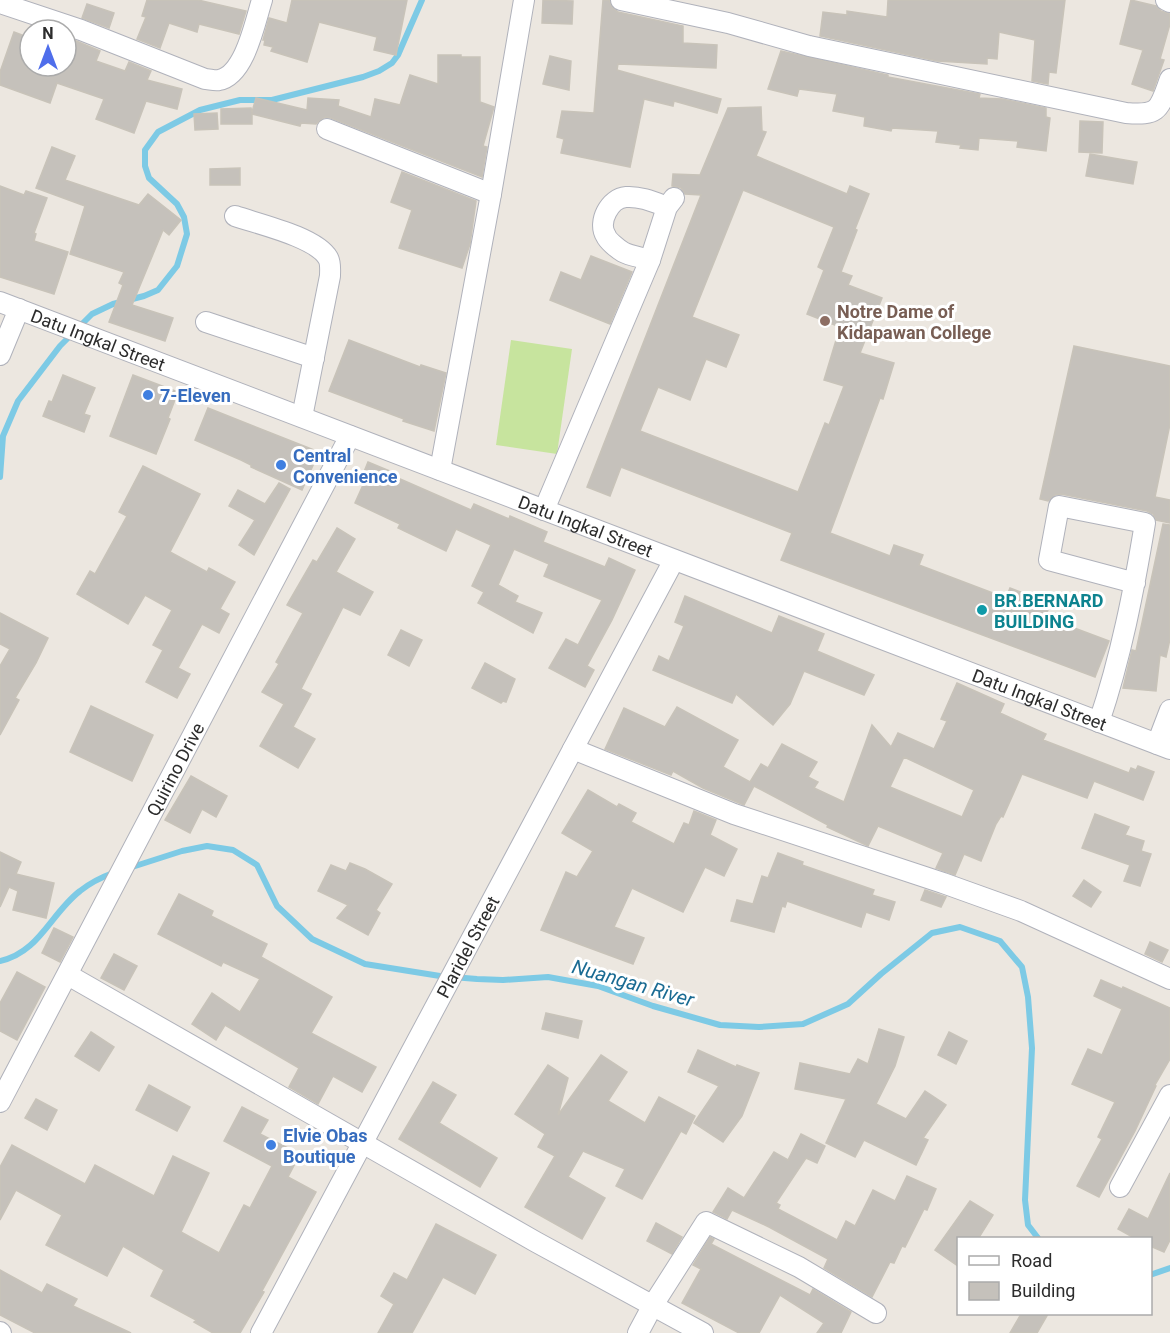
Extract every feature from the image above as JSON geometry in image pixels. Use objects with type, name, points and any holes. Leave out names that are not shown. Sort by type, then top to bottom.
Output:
[{"type":"street","points":[[0,3],[81,30],[204,79],[219,80],[229,75],[241,63],[262,0]]},
{"type":"street","points":[[440,470],[524,0]]},
{"type":"street","points":[[621,0],[728,23],[809,46],[1126,113],[1144,115],[1153,112],[1159,107],[1170,79]]},
{"type":"street","points":[[1166,0],[1170,2]]},
{"type":"street","points":[[327,129],[491,194]]},
{"type":"street","points":[[544,510],[650,260],[670,203],[624,197],[614,201],[603,223],[605,236],[622,252],[650,260]]},
{"type":"street","points":[[235,216],[310,242],[321,249],[330,260],[330,276],[302,417]]},
{"type":"street","name":"Datu Ingkal Street","points":[[0,302],[1164,746]]},
{"type":"street","points":[[0,355],[19,309]]},
{"type":"street","points":[[206,322],[314,358]]},
{"type":"street","name":"Quirino Drive","points":[[0,1102],[350,436]]},
{"type":"street","points":[[1099,722],[1110,689],[1135,583],[1145,523],[1059,506],[1049,560],[1135,583]]},
{"type":"street","name":"Plaridel Street","points":[[261,1333],[674,560]]},
{"type":"street","points":[[1164,746],[1170,710]]},
{"type":"street","points":[[573,749],[734,813],[943,882],[1021,911],[1170,979]]},
{"type":"street","points":[[68,975],[703,1333]]},
{"type":"street","points":[[1120,1187],[1170,1095]]},
{"type":"street","points":[[638,1333],[653,1305],[706,1222],[799,1267],[876,1313]]},
{"type":"green space","points":[[511,340],[572,349],[557,454],[496,445]]},
{"type":"building","points":[[147,0],[198,0],[246,11],[239,34],[199,24],[197,32],[169,23],[160,48],[137,39],[146,17],[142,16]]},
{"type":"building","points":[[292,0],[407,0],[396,55],[374,50],[377,37],[319,22],[307,62],[271,51],[273,47],[264,45],[265,40],[263,40],[269,18],[287,23]]},
{"type":"building","points":[[543,0],[573,1],[572,24],[542,23]]},
{"type":"building","points":[[603,0],[609,0],[618,12],[683,26],[683,43],[717,45],[716,68],[618,64],[617,70],[721,99],[717,113],[674,101],[673,106],[644,99],[630,167],[561,153],[564,139],[557,137],[562,111],[594,113]]},
{"type":"building","points":[[888,0],[1065,0],[1056,73],[1049,72],[1048,84],[1032,81],[1035,40],[999,32],[997,59],[987,58],[987,64],[937,61],[820,36],[823,12],[847,15],[847,11],[887,17]]},
{"type":"building","points":[[1131,0],[1156,6],[1161,11],[1170,14],[1170,24],[1160,59],[1164,60],[1153,91],[1132,84],[1143,50],[1120,44]]},
{"type":"building","points":[[87,4],[114,13],[109,28],[82,18]]},
{"type":"building","points":[[14,32],[18,34],[18,78],[78,78],[78,42],[100,51],[96,61],[125,71],[129,62],[151,71],[147,80],[182,89],[177,109],[146,101],[134,133],[96,119],[104,99],[57,83],[50,103],[0,85],[0,72]]},
{"type":"building","points":[[781,51],[888,75],[888,77],[980,94],[979,98],[1002,99],[1046,108],[1046,117],[1050,118],[1046,151],[1017,147],[1018,141],[979,138],[978,150],[960,148],[961,145],[936,142],[938,131],[892,128],[891,131],[864,126],[865,117],[833,111],[837,94],[799,89],[797,96],[768,89]]},
{"type":"building","points":[[438,55],[480,57],[480,102],[494,107],[483,146],[487,147],[482,177],[331,118],[325,117],[316,124],[301,123],[300,126],[252,114],[252,124],[221,124],[221,109],[251,108],[252,112],[256,98],[307,110],[308,98],[339,100],[338,106],[371,117],[375,99],[400,105],[410,75],[438,84]]},
{"type":"building","points":[[550,56],[571,61],[569,90],[543,84]]},
{"type":"building","points":[[761,107],[762,131],[766,132],[756,156],[847,194],[850,186],[869,194],[841,272],[852,276],[848,285],[882,298],[860,353],[894,363],[883,399],[880,398],[830,533],[890,556],[894,545],[923,555],[919,565],[1006,598],[1010,588],[1051,603],[1045,617],[1109,641],[1095,677],[781,560],[792,533],[621,467],[610,496],[587,487],[701,195],[685,194],[681,188],[672,186],[673,174],[700,175],[728,108]],"holes":[[[743,190],[834,227],[818,267],[824,270],[807,314],[840,327],[824,380],[844,386],[829,425],[825,423],[798,492],[640,431],[658,387],[690,400],[706,359],[726,367],[739,335],[692,317]]]},
{"type":"building","points":[[217,113],[218,129],[195,130],[194,114]]},
{"type":"building","points":[[1080,121],[1103,122],[1102,153],[1079,152]]},
{"type":"building","points":[[52,147],[75,156],[65,180],[139,205],[148,194],[181,220],[169,235],[163,230],[132,305],[173,318],[165,341],[109,322],[123,285],[119,283],[124,272],[70,254],[85,206],[36,188]]},
{"type":"building","points":[[1090,154],[1137,162],[1133,184],[1086,176]]},
{"type":"building","points":[[240,168],[240,185],[210,185],[210,169]]},
{"type":"building","points":[[402,172],[476,201],[470,244],[462,268],[399,248],[412,210],[391,202]]},
{"type":"building","points":[[0,186],[24,195],[26,191],[47,198],[34,233],[36,234],[34,241],[68,252],[54,294],[0,277]]},
{"type":"building","points":[[591,256],[632,272],[610,324],[550,300],[561,272],[581,280]]},
{"type":"building","points":[[349,340],[420,367],[421,365],[446,373],[434,431],[329,391]]},
{"type":"building","points":[[1074,346],[1170,366],[1170,424],[1155,497],[1170,500],[1170,523],[1156,520],[1153,514],[1147,511],[1061,494],[1055,495],[1048,501],[1040,499]]},
{"type":"building","points":[[63,375],[95,388],[84,414],[90,416],[84,432],[43,416],[49,401],[52,402]]},
{"type":"building","points":[[133,375],[178,392],[156,454],[110,436]]},
{"type":"building","points":[[208,408],[319,452],[302,490],[195,440]]},
{"type":"building","points":[[368,462],[392,472],[391,475],[471,510],[474,504],[547,532],[543,542],[605,567],[609,558],[635,570],[587,666],[594,670],[585,687],[549,668],[566,639],[578,645],[602,600],[544,576],[549,564],[514,549],[498,585],[518,596],[515,602],[542,613],[533,633],[478,603],[484,592],[472,586],[491,545],[456,529],[446,551],[398,528],[400,524],[355,503],[363,485],[359,484]]},
{"type":"building","points":[[143,466],[200,494],[170,552],[207,572],[209,568],[235,582],[220,609],[229,614],[219,633],[202,624],[178,668],[190,674],[177,698],[146,682],[163,650],[153,645],[172,610],[145,595],[128,624],[77,594],[90,571],[95,574],[127,516],[119,512]]},
{"type":"building","points":[[279,483],[290,489],[254,555],[239,545],[255,520],[229,506],[238,490],[265,504]]},
{"type":"building","points":[[1163,524],[1170,525],[1170,639],[1166,657],[1160,655],[1156,691],[1123,688],[1132,650],[1136,651]]},
{"type":"building","points":[[337,528],[355,539],[336,572],[373,592],[360,615],[343,607],[301,689],[311,694],[293,727],[315,739],[298,768],[260,746],[284,704],[262,692],[279,664],[276,662],[303,613],[287,605],[313,560],[317,562]]},
{"type":"building","points":[[685,596],[772,633],[779,616],[824,634],[817,651],[874,675],[864,695],[804,671],[790,704],[773,725],[736,694],[732,703],[653,670],[659,656],[669,661],[684,626],[675,622]]},
{"type":"building","points":[[0,613],[48,638],[15,698],[19,700],[0,735],[0,666],[10,649],[0,644]]},
{"type":"building","points":[[401,630],[422,640],[409,666],[388,655]]},
{"type":"building","points":[[485,663],[515,679],[506,702],[501,703],[472,688]]},
{"type":"building","points":[[957,683],[1004,704],[1000,713],[1046,734],[1043,740],[1129,773],[1131,768],[1136,770],[1138,766],[1154,772],[1143,800],[1094,781],[1087,798],[1022,774],[1003,817],[1001,816],[996,824],[981,861],[964,854],[955,875],[936,868],[943,853],[878,826],[868,846],[827,827],[828,825],[754,786],[744,805],[703,788],[673,771],[671,775],[605,749],[624,708],[665,727],[677,707],[738,740],[723,767],[750,782],[761,764],[768,768],[782,744],[817,762],[808,777],[818,782],[814,788],[844,802],[872,725],[891,747],[898,733],[934,749],[947,721],[941,719]],"holes":[[[904,757],[974,790],[962,817],[890,787]]]},
{"type":"building","points":[[91,706],[153,735],[132,781],[70,752]]},
{"type":"building","points":[[191,776],[227,796],[216,817],[202,809],[190,833],[165,820]]},
{"type":"building","points":[[588,790],[617,807],[619,804],[636,813],[631,822],[674,844],[684,823],[689,825],[694,811],[716,820],[710,835],[737,849],[724,876],[705,867],[683,912],[632,888],[614,927],[644,938],[633,964],[541,930],[566,872],[577,877],[593,851],[562,833]]},
{"type":"building","points":[[1095,814],[1129,827],[1125,835],[1144,841],[1141,851],[1151,854],[1140,886],[1124,881],[1130,865],[1082,848]]},
{"type":"building","points":[[0,852],[21,862],[16,874],[54,883],[46,918],[13,910],[18,891],[9,887],[0,907]]},
{"type":"building","points":[[778,853],[803,862],[802,865],[874,890],[872,895],[895,902],[889,920],[866,912],[861,927],[787,901],[785,907],[782,906],[774,932],[731,921],[737,900],[753,904],[762,876],[768,878]]},
{"type":"building","points":[[350,863],[392,884],[376,910],[380,913],[368,935],[337,918],[348,905],[318,891],[331,865],[346,871]]},
{"type":"building","points":[[1084,880],[1101,892],[1091,907],[1073,896]]},
{"type":"building","points":[[925,890],[946,897],[941,907],[921,900]]},
{"type":"building","points":[[179,894],[213,911],[211,916],[267,944],[261,957],[332,997],[311,1033],[376,1067],[362,1092],[333,1076],[318,1104],[289,1087],[299,1068],[225,1025],[216,1040],[192,1024],[212,993],[240,1012],[260,979],[223,962],[221,966],[158,934]]},
{"type":"building","points":[[54,928],[73,937],[60,962],[42,953]]},
{"type":"building","points":[[1150,942],[1168,950],[1162,962],[1145,954]]},
{"type":"building","points":[[114,954],[137,966],[124,990],[101,978]]},
{"type":"building","points":[[17,972],[45,987],[17,1040],[0,1031],[0,1003]]},
{"type":"building","points":[[1101,980],[1170,1008],[1170,1059],[1155,1085],[1135,1131],[1099,1197],[1077,1186],[1102,1139],[1098,1137],[1115,1102],[1072,1084],[1088,1049],[1102,1055],[1122,1009],[1094,996]]},
{"type":"building","points":[[546,1013],[582,1021],[578,1038],[542,1029]]},
{"type":"building","points":[[879,1029],[904,1037],[895,1066],[876,1104],[906,1119],[925,1091],[946,1105],[923,1138],[928,1140],[916,1165],[864,1140],[855,1157],[826,1143],[846,1099],[795,1089],[800,1063],[850,1074],[858,1059],[868,1064]]},
{"type":"building","points":[[91,1032],[114,1047],[99,1071],[75,1056]]},
{"type":"building","points":[[949,1032],[967,1041],[956,1064],[938,1055]]},
{"type":"building","points":[[698,1050],[736,1067],[737,1065],[759,1073],[742,1116],[723,1142],[694,1123],[719,1086],[688,1072]]},
{"type":"building","points":[[601,1055],[627,1072],[608,1101],[645,1123],[659,1097],[695,1116],[686,1134],[681,1131],[642,1199],[616,1186],[625,1169],[583,1151],[568,1177],[605,1198],[582,1239],[525,1207],[555,1156],[538,1147],[545,1134],[515,1114],[548,1065],[568,1078],[558,1115]]},
{"type":"building","points":[[433,1082],[456,1095],[439,1123],[497,1158],[480,1187],[399,1139]]},
{"type":"building","points":[[149,1085],[190,1107],[177,1131],[136,1110]]},
{"type":"building","points":[[36,1099],[57,1110],[47,1130],[25,1118]]},
{"type":"building","points":[[242,1107],[268,1120],[260,1134],[300,1154],[288,1177],[316,1192],[240,1333],[213,1333],[194,1322],[196,1320],[151,1296],[164,1270],[123,1246],[107,1276],[46,1245],[62,1215],[16,1190],[0,1220],[0,1167],[12,1145],[85,1184],[95,1165],[154,1196],[173,1156],[209,1173],[181,1232],[219,1253],[244,1205],[250,1208],[272,1166],[224,1141]]},
{"type":"building","points":[[801,1134],[825,1146],[817,1163],[806,1158],[776,1203],[780,1205],[778,1209],[837,1240],[846,1221],[855,1226],[873,1190],[895,1201],[907,1176],[936,1189],[927,1210],[924,1209],[905,1247],[902,1246],[894,1263],[890,1262],[872,1297],[824,1268],[828,1259],[769,1227],[732,1210],[727,1219],[713,1212],[728,1188],[744,1198],[774,1152],[788,1160]]},
{"type":"building","points":[[1170,1173],[1170,1240],[1164,1252],[1152,1247],[1152,1237],[1132,1237],[1118,1229],[1129,1209],[1148,1219]]},
{"type":"building","points":[[970,1201],[993,1215],[979,1237],[957,1237],[957,1265],[935,1250]]},
{"type":"building","points":[[656,1223],[682,1237],[672,1254],[647,1241]]},
{"type":"building","points":[[436,1224],[496,1255],[475,1294],[443,1277],[412,1333],[378,1333],[394,1304],[381,1296],[394,1273],[407,1280]]},
{"type":"building","points":[[710,1237],[714,1239],[711,1244],[810,1295],[813,1289],[851,1312],[841,1333],[817,1333],[824,1323],[780,1295],[759,1333],[739,1333],[682,1303],[701,1269],[693,1265]]},
{"type":"building","points":[[0,1270],[42,1293],[47,1284],[77,1299],[73,1306],[131,1333],[35,1333],[0,1315]]},
{"type":"building","points":[[1020,1315],[1047,1315],[1037,1333],[1010,1333]]},
{"type":"waterway","points":[[0,477],[3,436],[18,401],[60,346],[92,314],[113,304],[158,290],[177,266],[187,234],[184,217],[177,204],[149,178],[145,166],[145,150],[158,132],[200,110],[240,100],[272,100],[379,71],[392,63],[398,55],[422,0]]},
{"type":"waterway","name":"Nuangan River","points":[[129,868],[182,851],[207,846],[233,850],[257,865],[277,906],[312,939],[365,964],[440,976],[477,979],[548,977],[598,986],[653,1006],[720,1025],[759,1027],[803,1024],[848,1004],[932,933],[960,927],[1000,941],[1022,967],[1028,997],[1032,1048],[1025,1200],[1028,1225],[1037,1237]]},
{"type":"waterway","name":"Nuangan River","points":[[0,961],[25,950],[80,891],[96,880],[113,873]]},
{"type":"waterway","name":"Nuangan River","points":[[1152,1274],[1170,1268]]},
{"type":"place","name":"Notre Dame of Kidapawan College","points":[[825,321]]},
{"type":"place","name":"7-Eleven","points":[[148,395]]},
{"type":"place","name":"Central Convenience","points":[[281,465]]},
{"type":"place","name":"BR.BERNARD BUILDING","points":[[982,610]]},
{"type":"place","name":"Elvie Obas Boutique","points":[[271,1145]]}]
